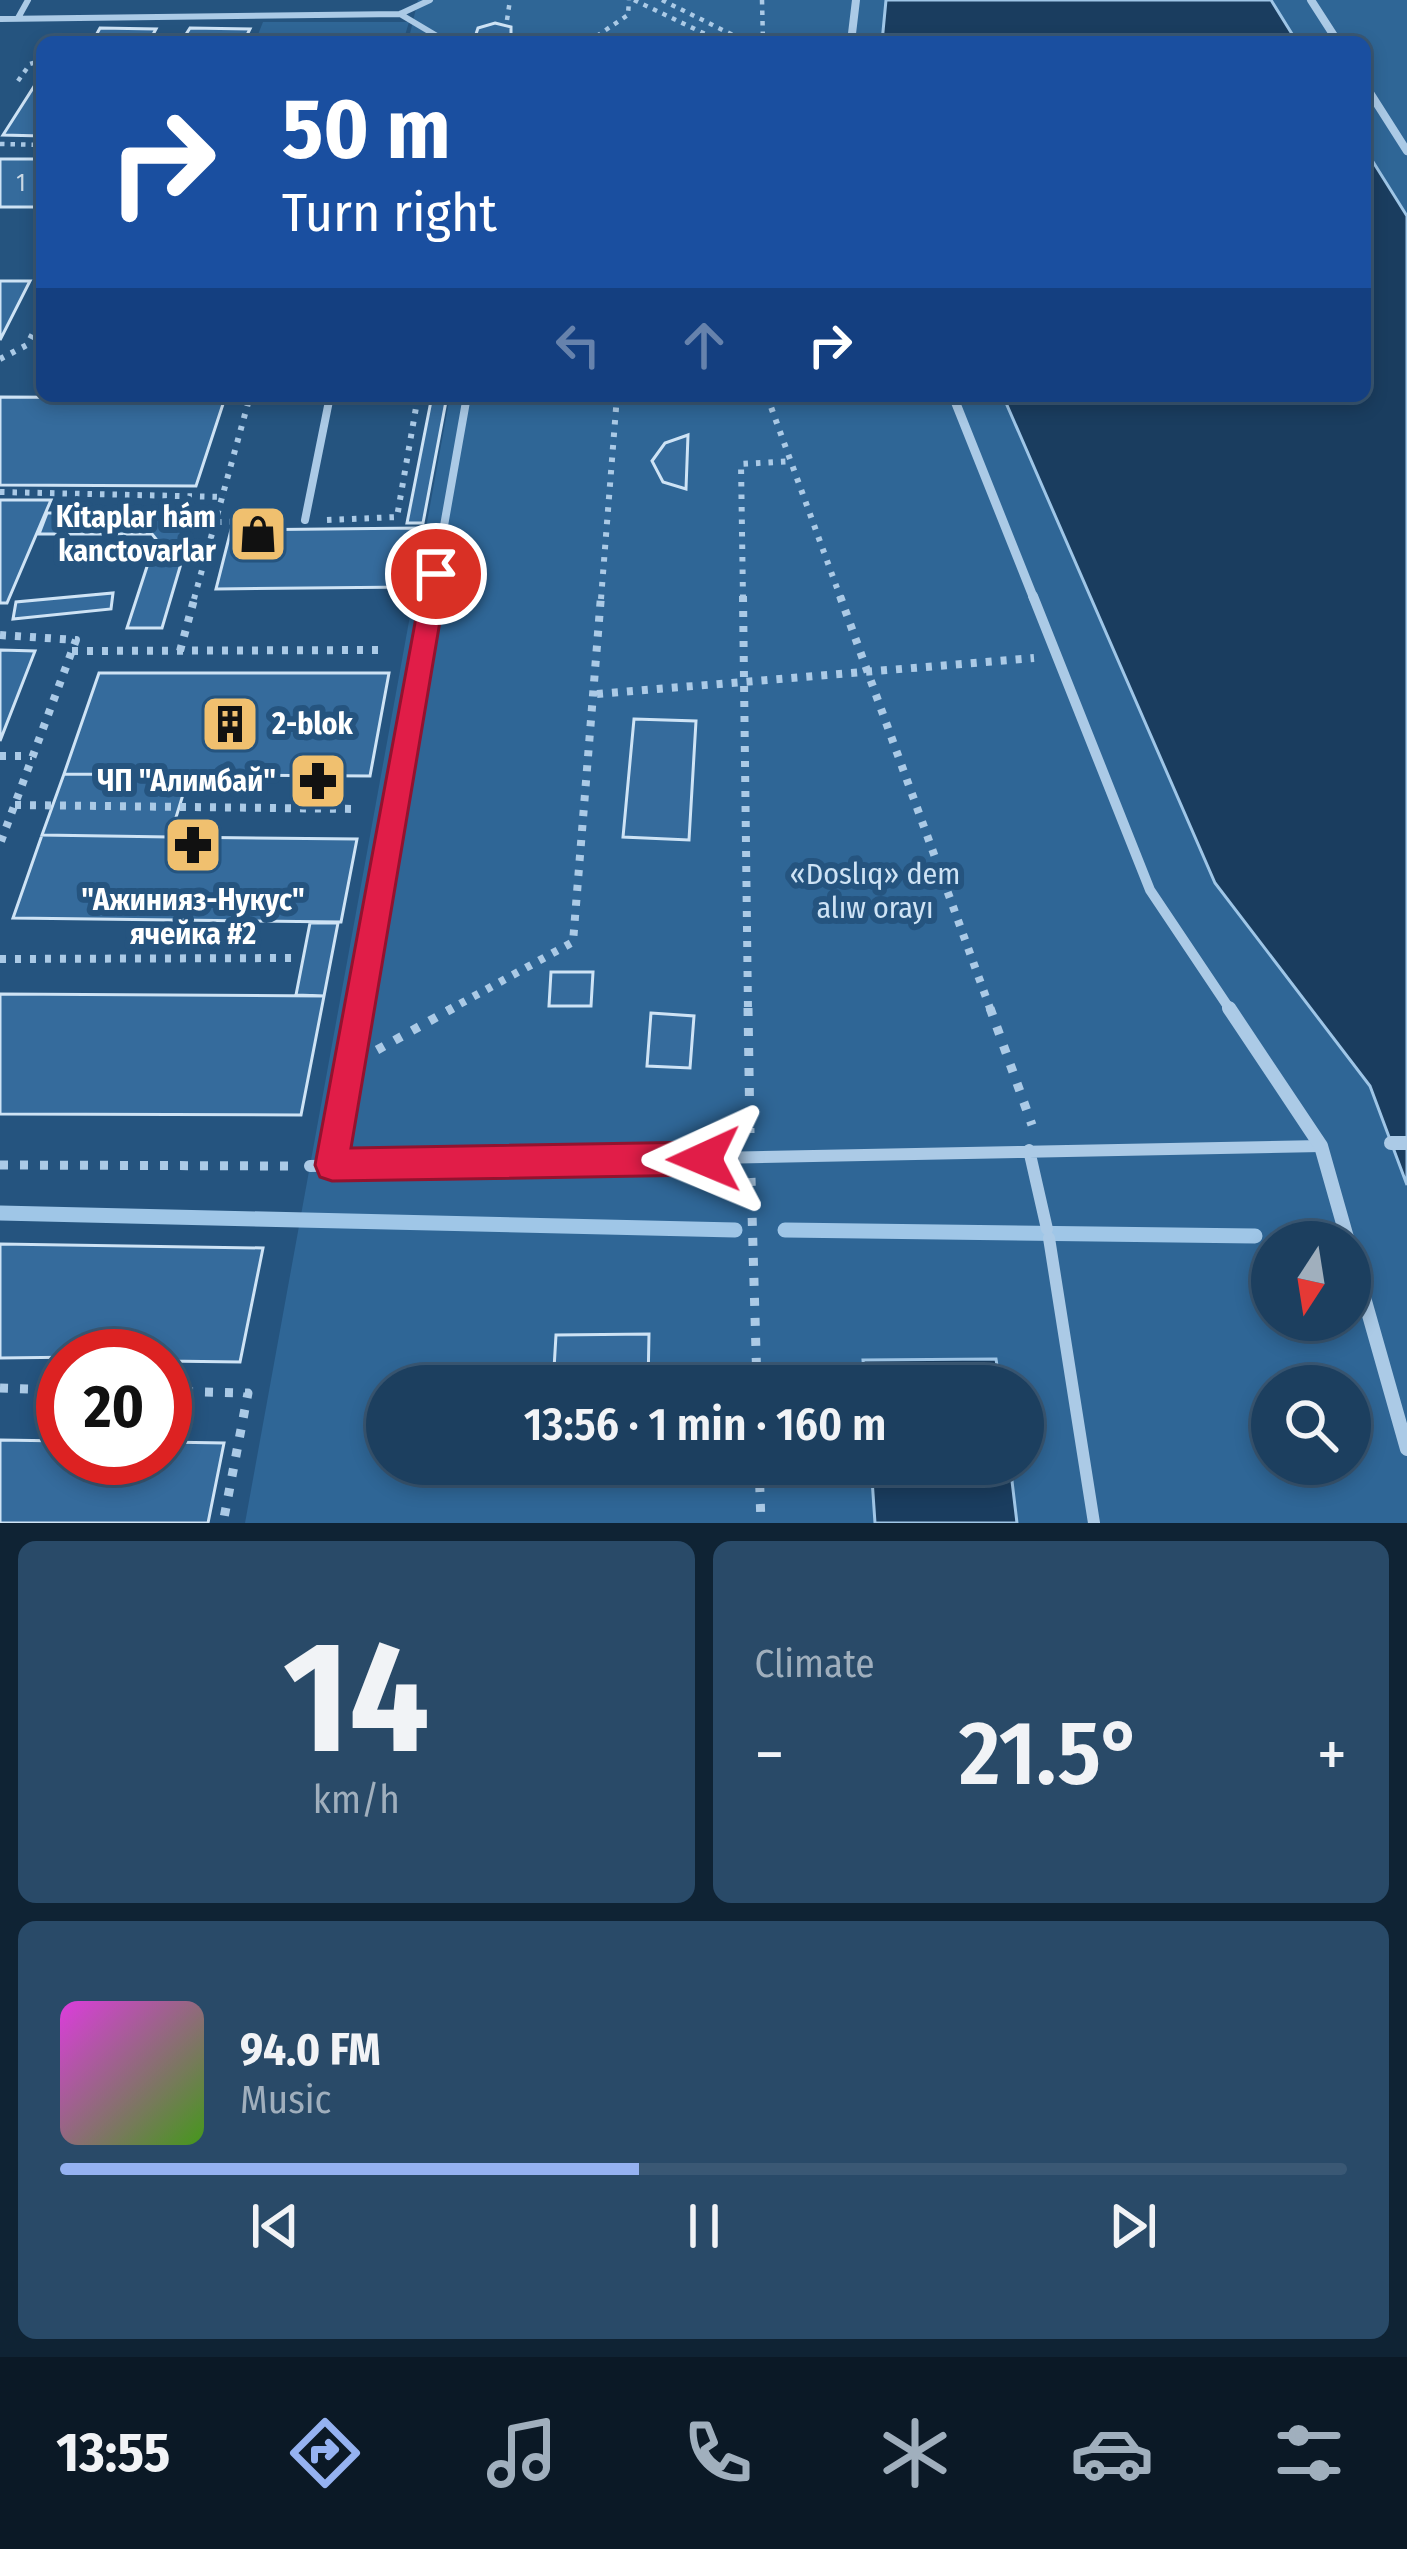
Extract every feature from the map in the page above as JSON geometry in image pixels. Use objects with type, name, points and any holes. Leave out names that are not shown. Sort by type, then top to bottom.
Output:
[{"type":"street","points":[[852,36],[856,0]]},
{"type":"street","points":[[1311,0],[1334,36]]},
{"type":"street","points":[[1371,94],[1407,151]]},
{"type":"street","points":[[955,402],[1150,890],[1321,1146],[1407,1449]]},
{"type":"street","points":[[1391,1143],[1407,1143]]},
{"type":"lane","points":[[18,18],[28,0]]},
{"type":"lane","points":[[0,19],[400,14],[430,0]]},
{"type":"lane","points":[[400,14],[436,36]]},
{"type":"lane","points":[[305,520],[329,402]]},
{"type":"lane","points":[[332,1165],[466,402]]},
{"type":"lane","points":[[310,1166],[1321,1146]]},
{"type":"lane","points":[[1035,1150],[1094,1523]]},
{"type":"path","points":[[507,20],[510,0]]},
{"type":"path","points":[[597,36],[628,15],[632,0],[709,36]]},
{"type":"path","points":[[662,0],[734,36]]},
{"type":"path","points":[[762,0],[763,36]]},
{"type":"path","points":[[18,81],[36,62]]},
{"type":"path","points":[[0,144],[36,145]]},
{"type":"path","points":[[0,359],[28,345],[36,328]]},
{"type":"path","points":[[180,651],[248,402]]},
{"type":"path","points":[[217,522],[397,518],[417,402]]},
{"type":"path","points":[[350,1065],[573,942],[617,402]]},
{"type":"path","points":[[769,402],[1035,1150]]},
{"type":"path","points":[[756,1365],[741,464],[793,461]]},
{"type":"path","points":[[0,493],[224,497]]},
{"type":"path","points":[[0,635],[76,640],[0,844]]},
{"type":"path","points":[[72,651],[379,650]]},
{"type":"path","points":[[596,694],[1059,656]]},
{"type":"path","points":[[0,756],[32,756]]},
{"type":"path","points":[[15,805],[359,809]]},
{"type":"path","points":[[0,959],[292,958]]},
{"type":"path","points":[[0,1166],[310,1166]]},
{"type":"path","points":[[0,1388],[36,1389]]},
{"type":"path","points":[[192,1392],[248,1393],[223,1523]]},
{"type":"path","points":[[759,1485],[760,1523]]},
{"type":"green space","name":"«Doslıq» dem alıw orayı","points":[[418,0],[1407,0],[1407,1523],[245,1523],[449,402],[1371,402],[1371,36],[409,36]]},
{"type":"green space","points":[[263,22],[409,22],[405,36],[257,36]]},
{"type":"shaded area","points":[[886,0],[1271,0],[1293,36],[883,36]]},
{"type":"shaded area","points":[[1371,159],[1407,216],[1407,1185],[1370,1086],[1215,883],[1006,402],[1371,402]]},
{"type":"shaded area","points":[[996,1359],[997,1365],[863,1365],[863,1360]]},
{"type":"shaded area","points":[[872,1485],[1012,1485],[1017,1523],[875,1523]]},
{"type":"building","points":[[495,23],[511,27],[511,36],[475,36],[478,28]]},
{"type":"building","points":[[100,28],[156,29],[152,36],[96,36]]},
{"type":"building","points":[[190,28],[250,29],[246,36],[185,36]]},
{"type":"building","points":[[36,83],[36,136],[3,135]]},
{"type":"building","points":[[0,159],[36,159],[36,207],[0,207]]},
{"type":"building","points":[[0,281],[30,281],[0,340]]},
{"type":"building","points":[[0,397],[36,397],[36,402],[224,402],[196,486],[0,485]]},
{"type":"building","points":[[431,402],[446,402],[423,523],[407,523]]},
{"type":"building","points":[[688,435],[686,489],[663,482],[652,461],[665,443]]},
{"type":"building","points":[[0,500],[51,500],[7,603],[0,603]]},
{"type":"building","points":[[47,513],[196,513],[162,628],[127,628],[156,539],[152,534],[39,534]]},
{"type":"building","points":[[420,528],[411,587],[216,589],[231,530]]},
{"type":"building","points":[[113,593],[111,609],[13,619],[16,602]]},
{"type":"building","points":[[0,650],[35,651],[0,741]]},
{"type":"building","name":"2-blok","points":[[99,673],[389,673],[370,776],[64,774]]},
{"type":"building","points":[[634,719],[696,721],[689,840],[623,837]]},
{"type":"building","points":[[64,774],[189,775],[170,837],[42,835]]},
{"type":"building","points":[[42,835],[357,839],[341,922],[13,918]]},
{"type":"building","points":[[310,923],[338,923],[324,996],[296,995]]},
{"type":"building","points":[[551,972],[593,972],[591,1006],[549,1006]]},
{"type":"building","points":[[0,994],[324,996],[301,1115],[0,1114]]},
{"type":"building","points":[[651,1013],[694,1016],[690,1068],[647,1066]]},
{"type":"building","points":[[0,1244],[263,1248],[240,1362],[192,1361],[192,1329],[36,1329],[36,1358],[0,1358]]},
{"type":"building","points":[[649,1334],[648,1365],[554,1365],[556,1335]]},
{"type":"building","points":[[0,1440],[36,1441],[36,1485],[192,1485],[192,1442],[224,1443],[208,1523],[0,1523]]},
{"type":"waterway","points":[[0,1213],[735,1230]]},
{"type":"waterway","points":[[785,1230],[1251,1236]]},
{"type":"place","name":"Kitaplar hám kanctovarlar","points":[[258,534]]},
{"type":"place","name":"2-blok","points":[[230,724]]},
{"type":"place","name":"ЧП \"Алимбай\"","points":[[318,781]]},
{"type":"place","name":"\"Ажинияз-Нукус\" ячейка #2","points":[[193,845]]},
{"type":"route","points":[[436,574],[332,1165],[704,1159]]}]
